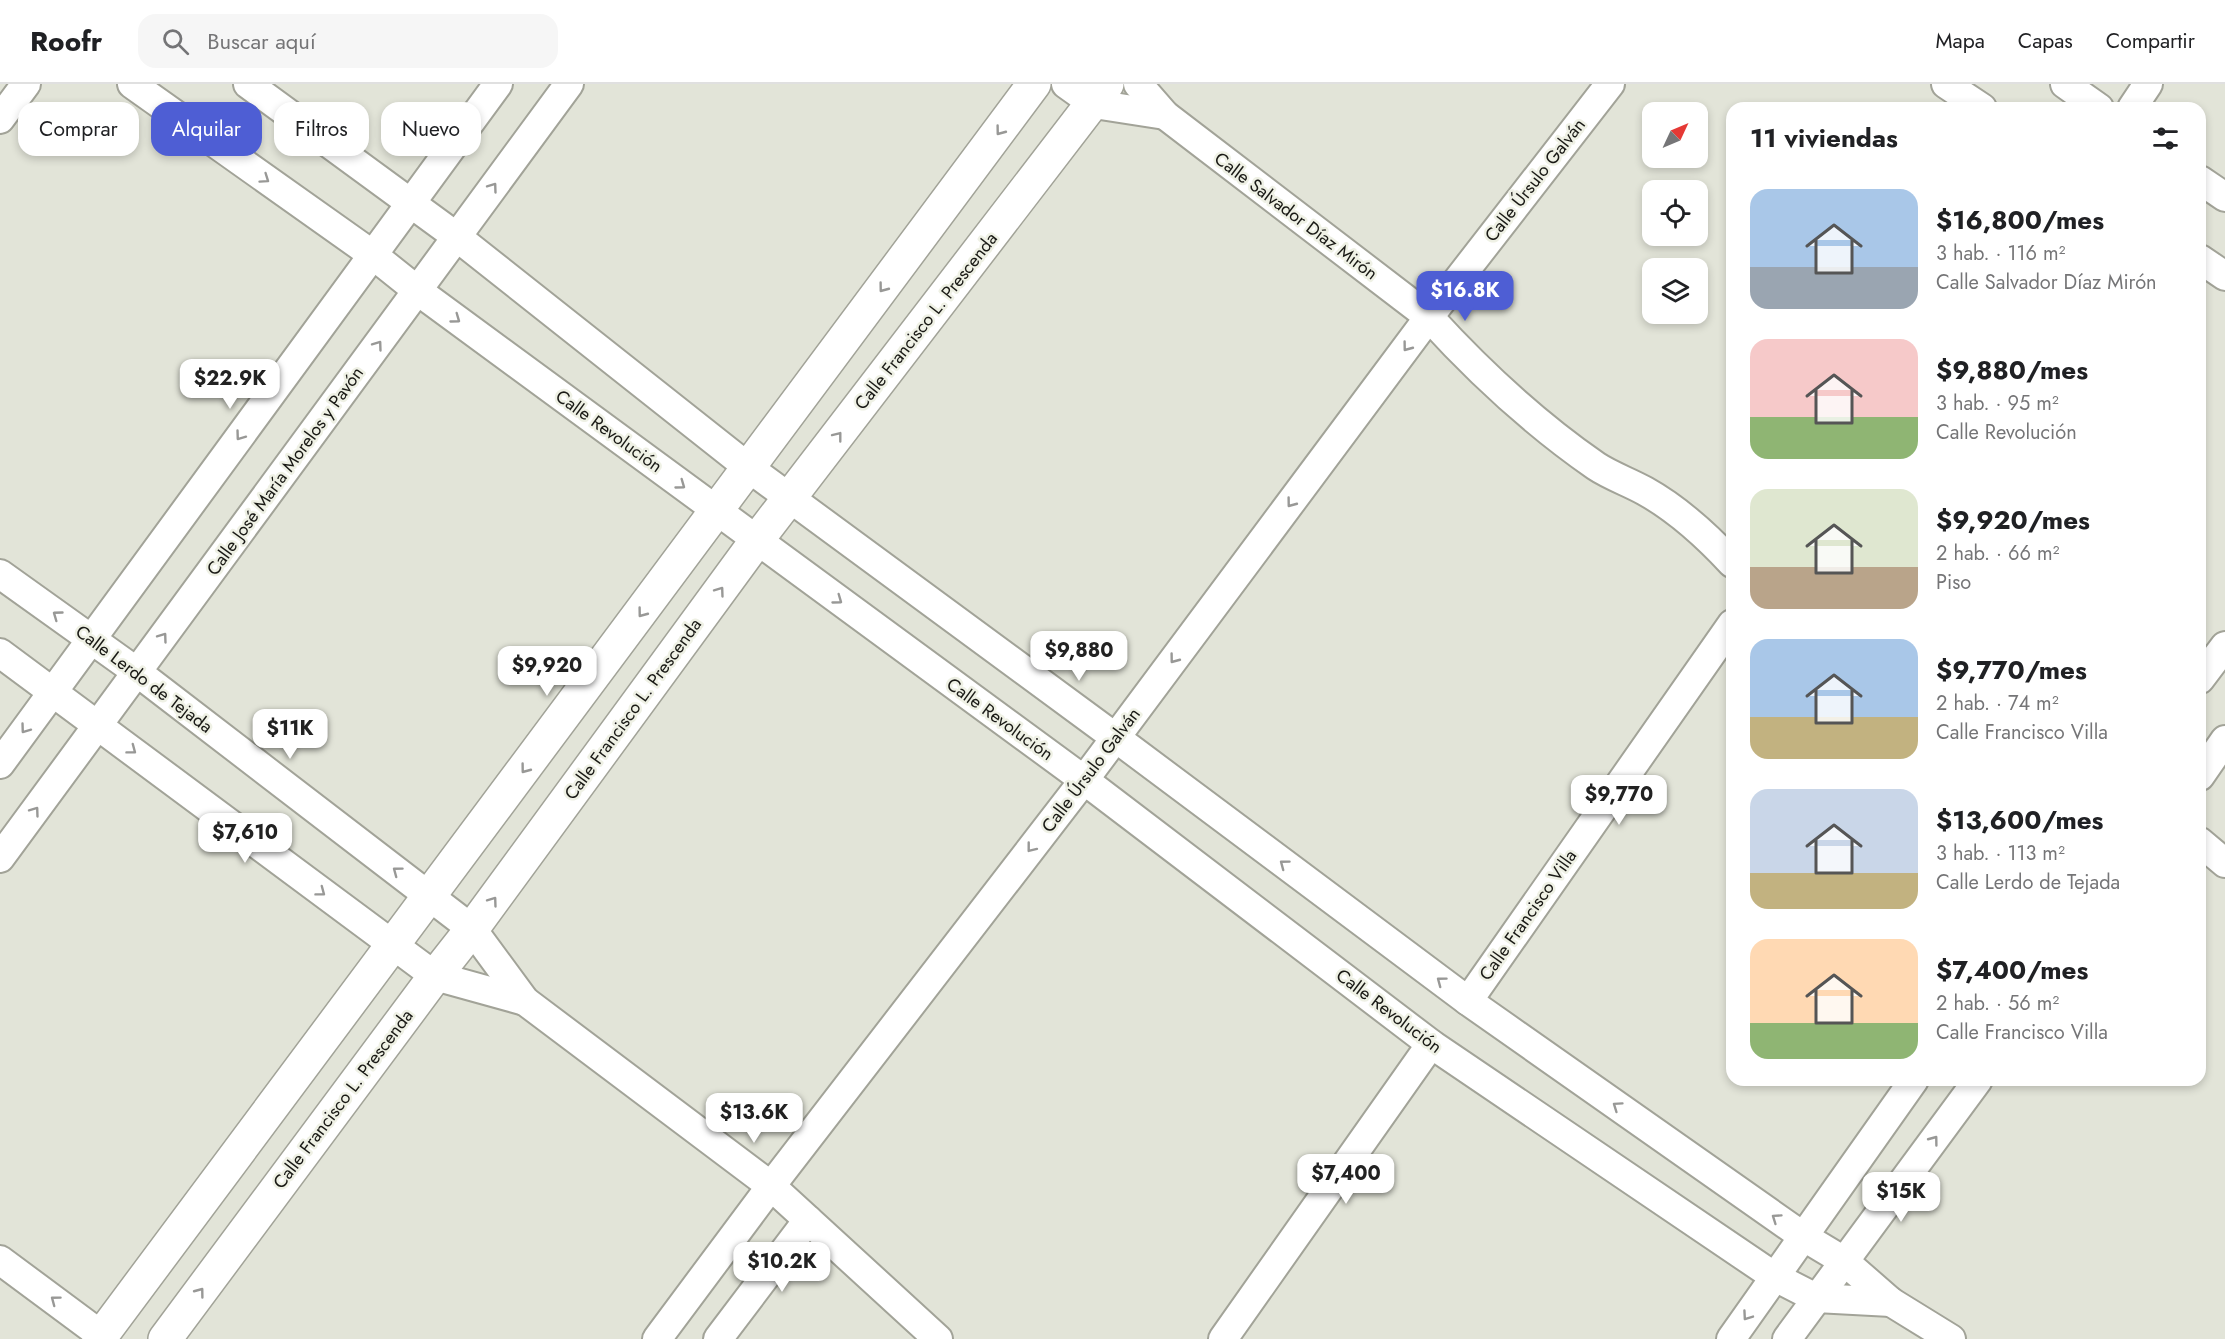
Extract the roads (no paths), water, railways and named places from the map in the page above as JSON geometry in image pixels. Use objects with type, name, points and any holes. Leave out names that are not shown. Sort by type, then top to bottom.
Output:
[{"type":"main road","points":[[102,1338],[1034,84]]},
{"type":"main road","name":"Calle Francisco L. Prescenda","points":[[165,1339],[435,976],[472,930],[757,540],[1100,94]]},
{"type":"street","points":[[0,119],[26,84]]},
{"type":"street","name":"Calle Revolución","points":[[132,84],[373,255],[418,291],[717,512],[1084,780],[1431,1044],[1775,1277],[1816,1298],[1891,1302]]},
{"type":"street","name":"Calle Revolución","points":[[248,84],[457,237],[749,468],[1468,1001],[1804,1237],[1844,1261],[1891,1302],[1951,1339]]},
{"type":"street","points":[[0,764],[498,84]]},
{"type":"street","name":"Calle José María Morelos y Pavón","points":[[0,858],[569,84]]},
{"type":"street","name":"Calle Salvador Díaz Mirón","points":[[1066,84],[1165,115]]},
{"type":"street","name":"Calle Salvador Díaz Mirón","points":[[1138,84],[1165,115],[1429,318],[1474,365],[1548,431],[1599,468],[1644,490],[1680,513],[1726,557]]},
{"type":"street","name":"Calle Úrsulo Galván","points":[[657,1339],[771,1186],[1116,738],[1429,318],[1610,84]]},
{"type":"street","points":[[1946,84],[1973,102]]},
{"type":"street","points":[[2065,84],[2090,102]]},
{"type":"street","points":[[2136,102],[2148,84]]},
{"type":"street","points":[[2206,184],[2225,197]]},
{"type":"street","points":[[2206,263],[2225,276]]},
{"type":"street","name":"Calle Lerdo de Tejada","points":[[0,574],[137,672],[472,930],[525,1001],[771,1186],[938,1339]]},
{"type":"street","name":"Calle Francisco Villa","points":[[1468,1001],[1726,633]]},
{"type":"street","points":[[2206,671],[2225,646]]},
{"type":"street","name":"Calle Lerdo de Tejada","points":[[0,653],[435,976],[525,1001]]},
{"type":"street","points":[[2206,767],[2225,740]]},
{"type":"street","points":[[2206,847],[2225,863]]},
{"type":"street","points":[[1223,1339],[1431,1044]]},
{"type":"street","points":[[1731,1339],[1910,1086]]},
{"type":"street","points":[[1787,1339],[1974,1086]]},
{"type":"street","points":[[718,1339],[808,1220]]},
{"type":"street","points":[[0,1260],[102,1338]]}]
